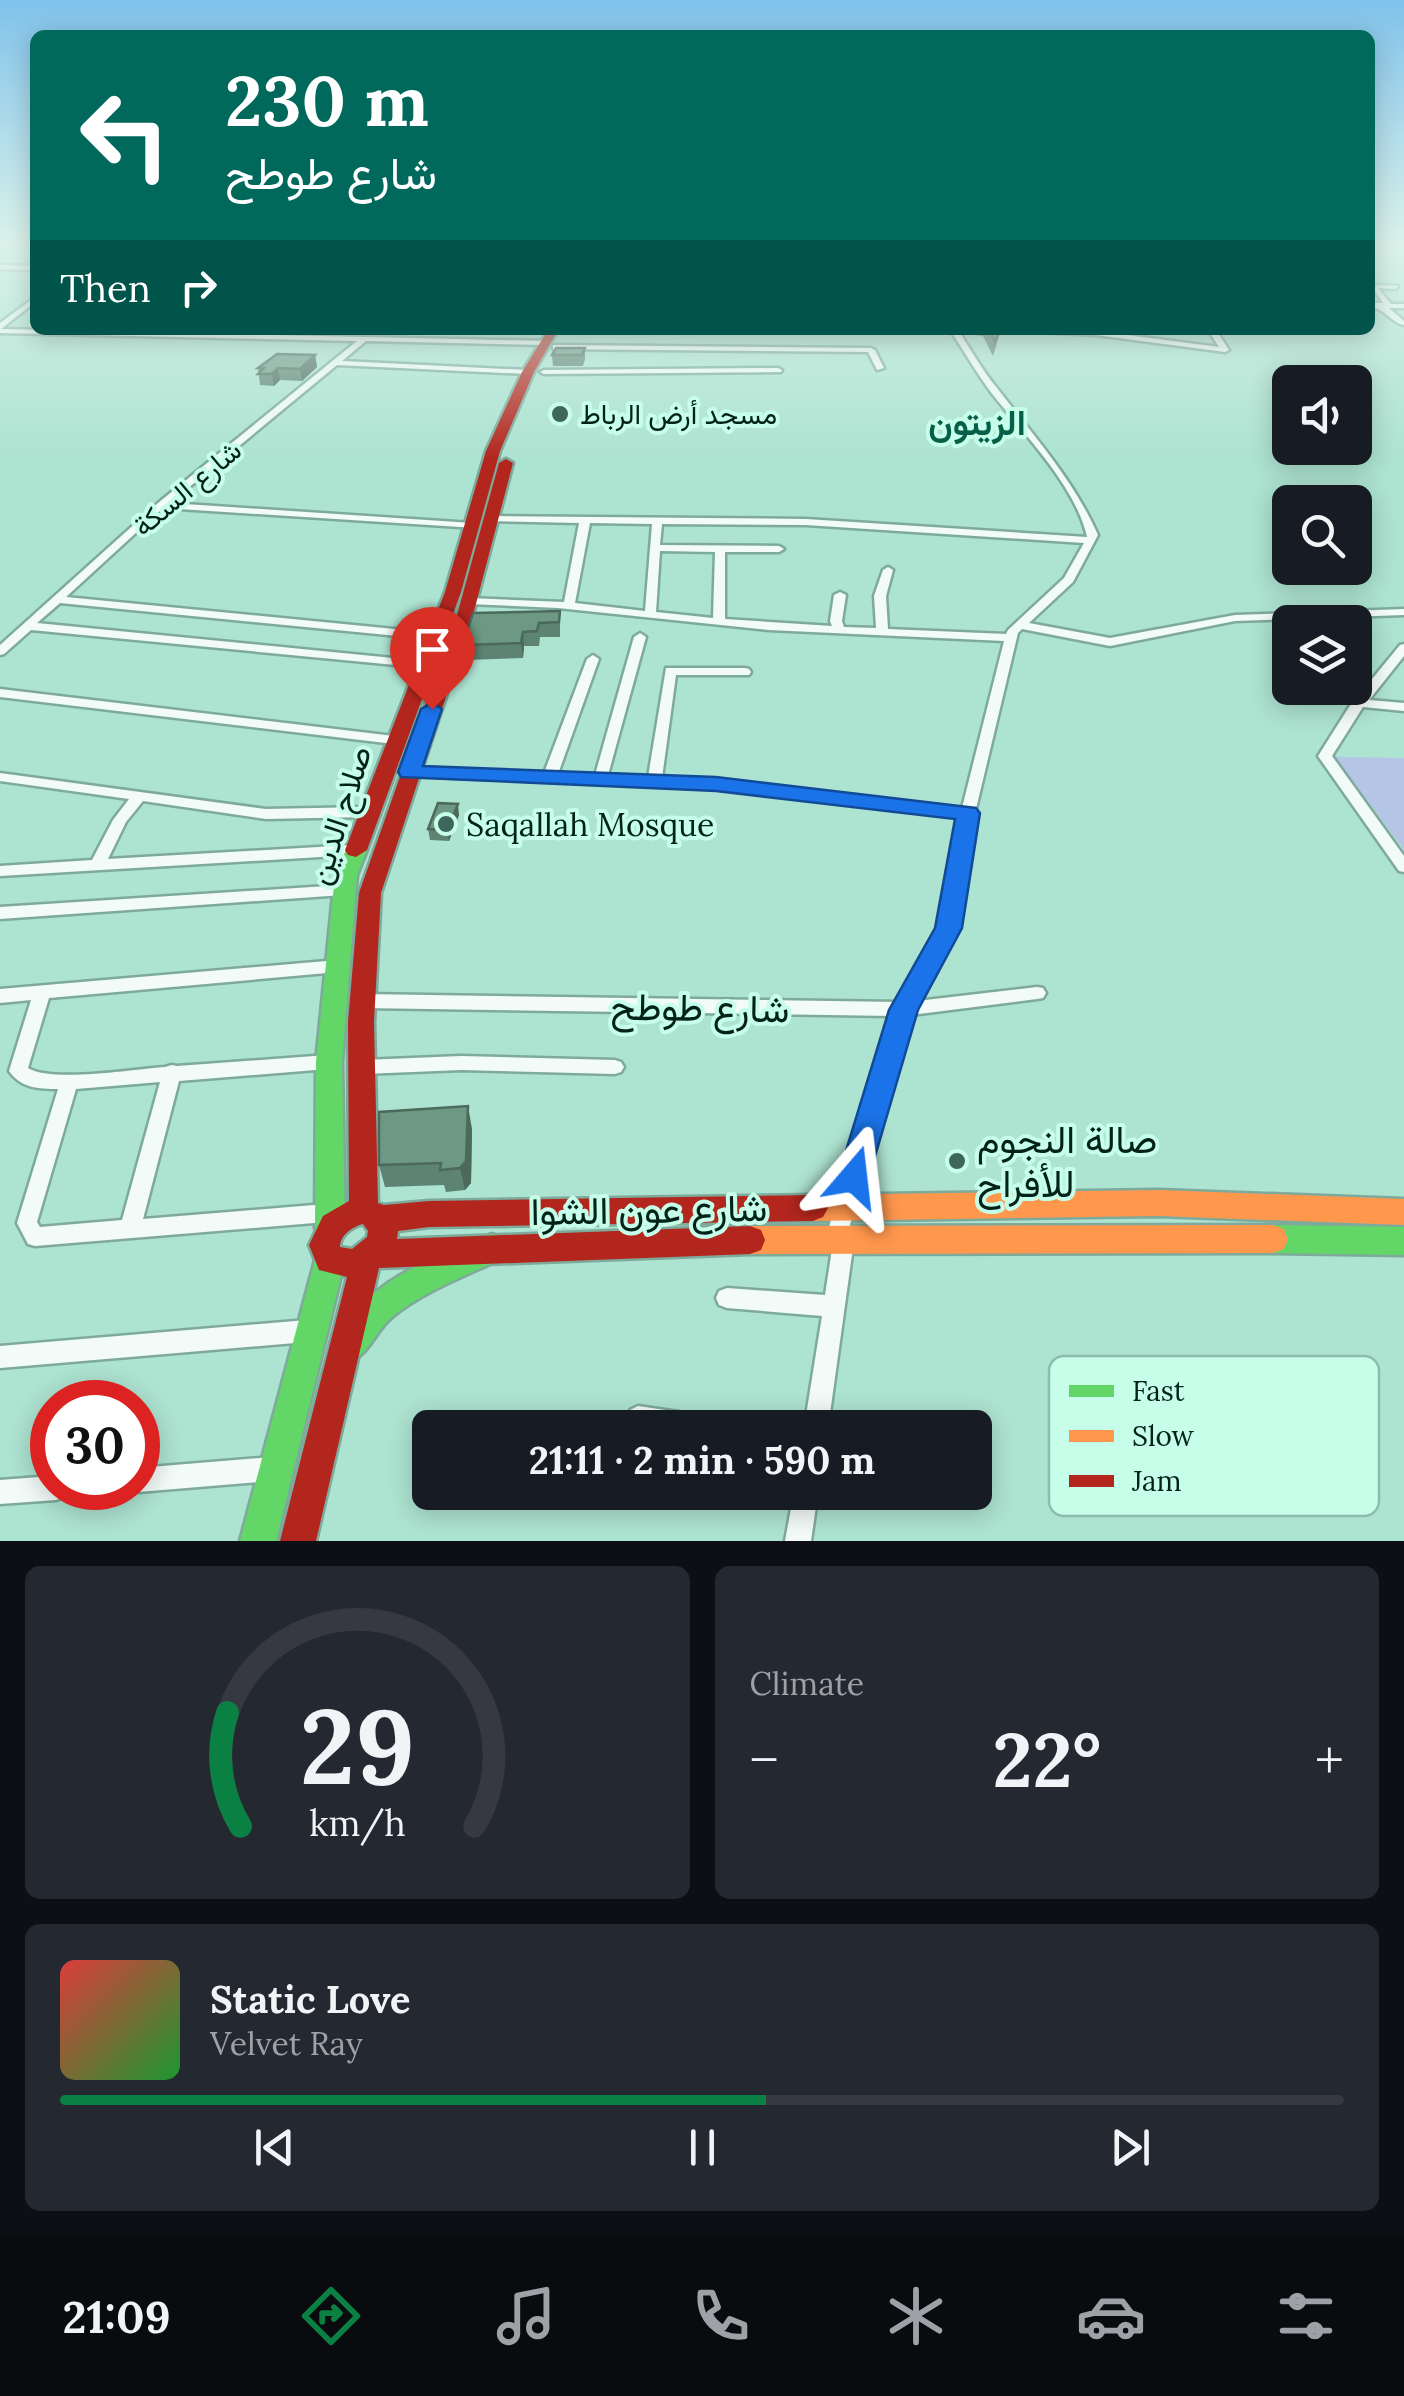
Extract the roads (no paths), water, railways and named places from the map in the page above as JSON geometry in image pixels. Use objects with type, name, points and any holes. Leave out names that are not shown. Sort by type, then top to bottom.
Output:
[{"type":"main road","name":"صلاح الدين","points":[[372,1215],[362,1001],[370,892],[469,601],[494,451],[554,338]]},
{"type":"main road","name":"صلاح الدين","points":[[330,1220],[329,1062],[343,890],[366,812],[482,522]]},
{"type":"main road","name":"شارع عون الشوا","points":[[372,1215],[1158,1203],[1404,1212]]},
{"type":"main road","points":[[258,1541],[330,1260],[324,1245],[330,1220],[345,1215],[372,1215],[384,1236],[371,1257],[343,1354],[298,1541]]},
{"type":"main road","name":"شارع عون الشوا","points":[[371,1257],[492,1248],[1118,1235],[1404,1241]]},
{"type":"main road","points":[[343,1354],[377,1309],[411,1286],[492,1248]]},
{"type":"main road","points":[[330,1260],[346,1266],[371,1257]]},
{"type":"street","points":[[0,329],[30,330]]},
{"type":"street","points":[[218,335],[554,338],[870,350],[880,368]]},
{"type":"street","name":"شارع السكة","points":[[4,645],[60,600],[161,505],[370,335]]},
{"type":"street","points":[[819,1410],[844,1210],[904,1010],[948,928],[968,813],[1011,638],[1069,580],[1092,540],[1080,503],[957,335]]},
{"type":"street","points":[[1111,335],[1224,350],[1215,335]]},
{"type":"street","points":[[338,364],[536,372],[778,370]]},
{"type":"street","points":[[161,505],[482,522],[806,522],[1092,540]]},
{"type":"street","points":[[568,606],[586,520]]},
{"type":"street","points":[[650,614],[657,520]]},
{"type":"street","points":[[655,548],[778,549]]},
{"type":"street","points":[[719,622],[720,549]]},
{"type":"street","points":[[882,632],[880,596],[888,570]]},
{"type":"street","points":[[840,595],[836,622],[840,630]]},
{"type":"street","points":[[60,600],[435,637]]},
{"type":"street","points":[[469,601],[568,606],[719,622],[1011,638]]},
{"type":"street","points":[[1022,624],[1110,642],[1235,618],[1404,612]]},
{"type":"street","points":[[30,626],[424,666]]},
{"type":"street","points":[[600,780],[640,638]]},
{"type":"street","points":[[1372,688],[1404,648]]},
{"type":"street","points":[[549,778],[592,659]]},
{"type":"street","points":[[654,782],[670,670],[745,672]]},
{"type":"street","points":[[0,692],[394,740]]},
{"type":"street","points":[[1372,704],[1404,707]]},
{"type":"street","points":[[1359,705],[1325,756],[1404,867]]},
{"type":"street","points":[[409,772],[716,784],[968,813]]},
{"type":"street","points":[[0,777],[290,816],[366,812]]},
{"type":"street","points":[[97,866],[120,820],[140,796]]},
{"type":"street","points":[[0,871],[353,850]]},
{"type":"street","points":[[0,914],[343,890]]},
{"type":"street","points":[[0,996],[338,966]]},
{"type":"street","points":[[42,993],[18,1071],[34,1082],[329,1062]]},
{"type":"street","name":"شارع طوطح","points":[[362,1001],[904,1010],[1037,993]]},
{"type":"street","points":[[363,1066],[461,1063],[615,1068]]},
{"type":"street","points":[[130,1228],[172,1072]]},
{"type":"street","points":[[69,1082],[27,1223],[35,1237],[130,1228],[330,1220]]},
{"type":"street","points":[[728,1298],[833,1306]]},
{"type":"street","points":[[0,1358],[313,1330]]},
{"type":"street","points":[[160,1478],[278,1468]]},
{"type":"street","points":[[0,1492],[30,1490]]},
{"type":"street","points":[[798,1541],[803,1510]]},
{"type":"place","name":"مسجد أرض الرباط","points":[[560,414]]},
{"type":"place","name":"Saqallah Mosque","points":[[446,824]]},
{"type":"place","name":"صالة النجوم للأفراح","points":[[957,1161]]},
{"type":"district","name":"الزيتون","points":[[977,422]]}]
